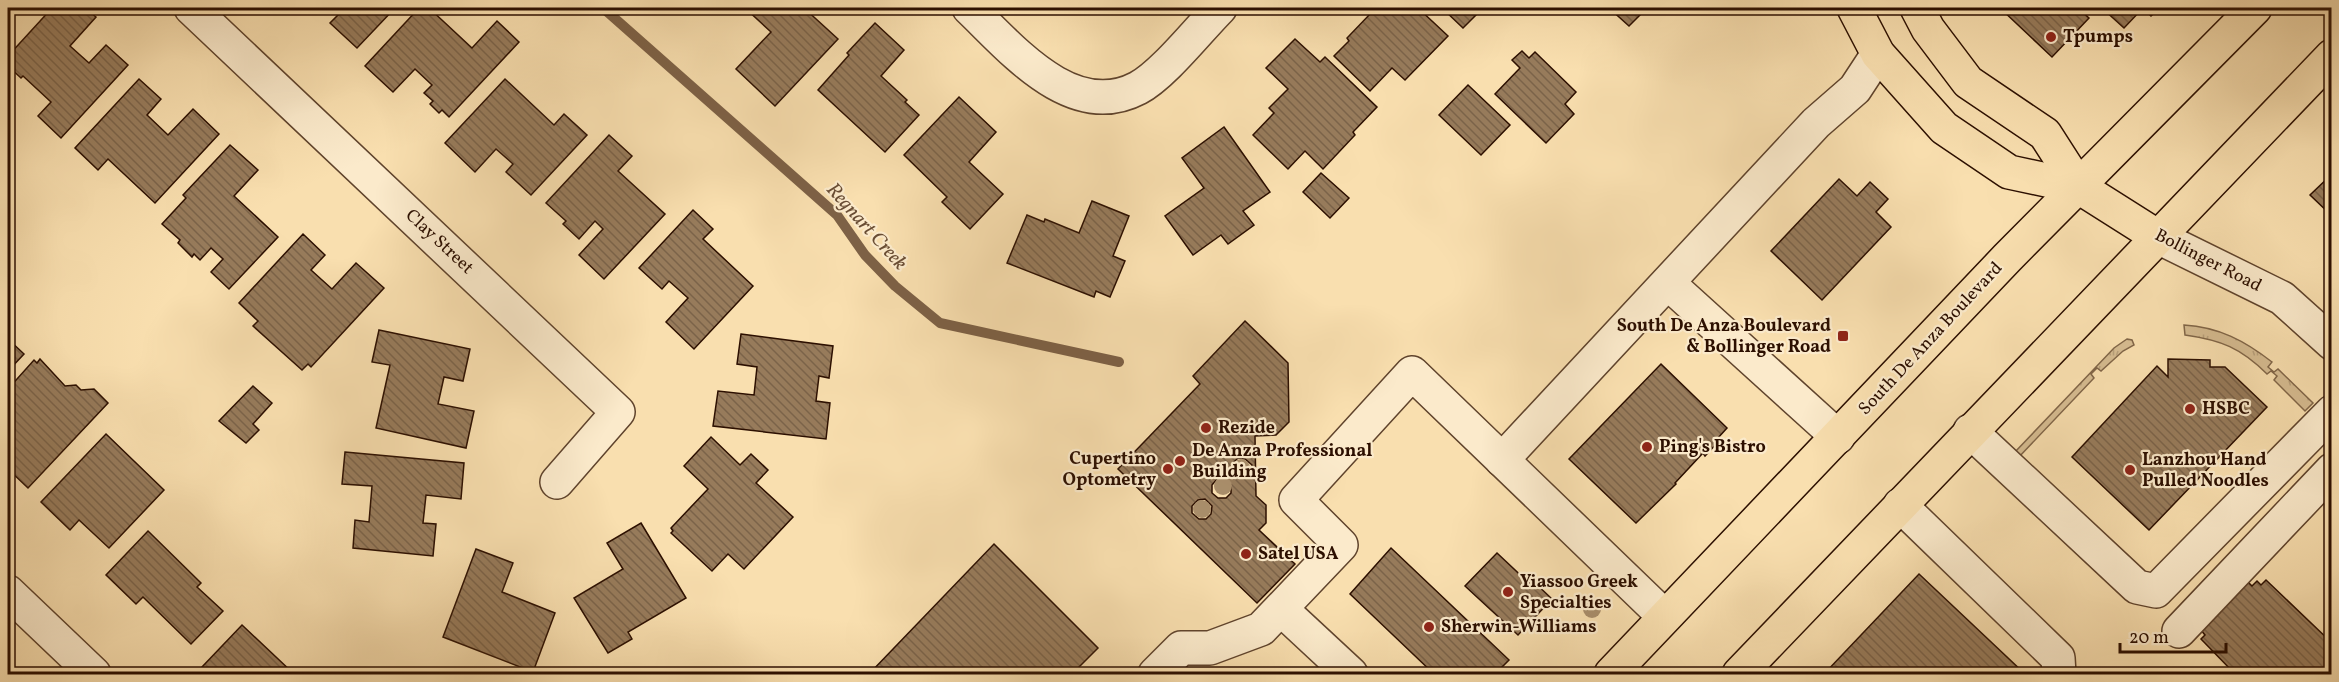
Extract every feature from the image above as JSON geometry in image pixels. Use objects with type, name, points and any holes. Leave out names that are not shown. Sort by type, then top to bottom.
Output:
[{"type":"main road","name":"Bollinger Road","points":[[1854,8],[1878,54],[1944,128],[1998,167],[2009,172],[2079,187],[2158,237]]},
{"type":"main road","name":"Bollinger Road","points":[[1917,8],[1928,29],[1968,82],[2045,134],[2079,187]]},
{"type":"main road","name":"South De Anza Boulevard","points":[[1611,675],[1664,616],[1838,437],[2007,258],[2255,8]]},
{"type":"main road","points":[[1739,675],[2331,56]]},
{"type":"street","name":"Clay Street","points":[[191,8],[618,412],[557,482]]},
{"type":"street","points":[[969,8],[1043,75],[1062,88],[1081,94],[1104,97],[1138,88],[1157,73],[1220,8]]},
{"type":"street","points":[[1502,460],[1815,123],[1855,89],[1878,54]]},
{"type":"street","name":"Bollinger Road","points":[[2158,237],[2282,298],[2331,343]]},
{"type":"street","points":[[1668,283],[1838,437]]},
{"type":"street","points":[[1155,675],[1181,648],[1210,648],[1262,629],[1341,545],[1296,500],[1412,373],[1664,616]]},
{"type":"street","points":[[1970,431],[2137,587],[2156,591],[2331,412]]},
{"type":"street","points":[[2179,631],[2324,477],[2289,457]]},
{"type":"street","points":[[1900,505],[2058,658],[2059,675]]},
{"type":"street","points":[[8,592],[94,675]]},
{"type":"street","points":[[1281,609],[1351,675]]},
{"type":"green space","points":[[2184,325],[2220,332],[2252,348],[2272,362],[2268,367],[2274,372],[2278,369],[2313,403],[2305,411],[2274,380],[2277,376],[2271,371],[2267,374],[2230,347],[2185,335]]},
{"type":"green space","points":[[2127,339],[2132,340],[2134,345],[2123,351],[2101,371],[2097,368],[2091,374],[2094,378],[2017,459],[2015,452],[2114,348]]},
{"type":"building","points":[[52,8],[85,8],[96,17],[70,46],[89,63],[106,45],[128,65],[61,138],[38,116],[51,102],[23,76],[21,78],[8,66],[8,56]]},
{"type":"building","points":[[345,8],[395,8],[357,48],[330,23]]},
{"type":"building","points":[[419,8],[429,8],[472,48],[497,21],[519,42],[449,117],[442,110],[439,113],[430,104],[433,101],[424,93],[432,85],[415,69],[393,92],[365,66]]},
{"type":"building","points":[[745,8],[804,8],[838,39],[775,106],[736,69],[771,32]]},
{"type":"building","points":[[1366,8],[1418,8],[1448,36],[1405,80],[1392,68],[1370,91],[1334,56],[1349,41],[1347,38],[1372,12]]},
{"type":"building","points":[[1442,8],[1483,8],[1463,28]]},
{"type":"building","points":[[1609,8],[1647,8],[1629,26]]},
{"type":"building","name":"Tpumps","points":[[2000,8],[2078,8],[2089,18],[2052,57]]},
{"type":"building","points":[[2102,8],[2143,8],[2124,28]]},
{"type":"building","points":[[2143,8],[2160,8],[2151,16]]},
{"type":"building","points":[[875,23],[904,50],[881,76],[907,100],[905,102],[919,115],[885,152],[818,90],[849,55],[847,53]]},
{"type":"building","points":[[1295,39],[1320,62],[1325,57],[1377,107],[1353,132],[1355,135],[1323,169],[1305,151],[1288,169],[1253,135],[1274,113],[1269,108],[1288,89],[1266,68]]},
{"type":"building","points":[[1522,51],[1529,58],[1535,52],[1576,92],[1565,104],[1574,114],[1546,143],[1495,94],[1520,68],[1512,60]]},
{"type":"building","points":[[139,79],[161,99],[147,115],[168,135],[193,109],[219,134],[155,203],[108,159],[98,170],[75,148]]},
{"type":"building","points":[[505,79],[554,125],[564,114],[587,135],[531,195],[506,172],[513,164],[496,149],[475,172],[445,143]]},
{"type":"building","points":[[1468,85],[1510,125],[1481,155],[1439,115]]},
{"type":"building","points":[[959,97],[996,132],[969,162],[1003,194],[970,229],[942,202],[947,197],[904,155]]},
{"type":"building","points":[[1224,127],[1270,192],[1243,211],[1254,225],[1228,244],[1221,235],[1193,255],[1165,216],[1204,188],[1182,158]]},
{"type":"building","points":[[609,135],[632,156],[618,171],[665,214],[604,279],[579,255],[603,229],[595,221],[579,239],[563,224],[566,221],[546,203]]},
{"type":"building","points":[[230,145],[258,170],[234,196],[278,237],[229,289],[211,272],[223,259],[211,248],[200,260],[194,254],[192,257],[178,243],[180,240],[162,224],[186,198],[183,195]]},
{"type":"building","points":[[1321,173],[1349,198],[1330,218],[1303,192]]},
{"type":"building","points":[[2332,174],[2332,216],[2310,195]]},
{"type":"building","points":[[1839,179],[1857,196],[1870,182],[1888,199],[1876,212],[1891,227],[1822,300],[1771,251]]},
{"type":"building","points":[[1092,201],[1129,216],[1113,256],[1125,261],[1110,297],[1096,291],[1094,297],[1007,263],[1027,215],[1044,222],[1045,219],[1079,233]]},
{"type":"building","points":[[693,210],[713,229],[703,239],[753,286],[694,349],[666,322],[688,298],[669,281],[662,289],[639,268]]},
{"type":"building","points":[[303,234],[325,255],[311,270],[332,289],[356,263],[384,288],[311,367],[308,364],[302,370],[253,326],[258,321],[239,303]]},
{"type":"building","name":"De Anza Professional Building","points":[[1245,321],[1288,363],[1289,422],[1276,435],[1255,436],[1256,496],[1266,505],[1266,523],[1259,530],[1295,564],[1257,603],[1118,469],[1200,384],[1193,376]],"holes":[[[1238,458],[1245,459],[1252,465],[1251,473],[1246,478],[1238,478],[1232,473],[1232,464]],[[1225,478],[1231,485],[1231,493],[1226,498],[1218,498],[1212,493],[1212,485],[1217,479]],[[1205,499],[1212,506],[1211,514],[1206,519],[1199,519],[1192,513],[1192,506],[1198,500]]]},
{"type":"building","points":[[379,330],[470,349],[463,381],[444,377],[438,404],[474,411],[466,448],[376,428],[390,365],[372,362]]},
{"type":"building","points":[[741,334],[833,346],[829,378],[819,376],[816,401],[830,403],[826,439],[713,426],[718,391],[754,395],[757,367],[737,364]]},
{"type":"building","points":[[8,339],[24,354],[8,371]]},
{"type":"building","points":[[40,359],[65,386],[76,385],[81,390],[94,389],[108,403],[28,488],[8,469],[8,389],[34,360],[37,363]]},
{"type":"building","points":[[2168,359],[2210,360],[2210,367],[2225,367],[2267,407],[2149,530],[2072,457],[2157,366],[2168,377]]},
{"type":"building","name":"Ping's Bistro","points":[[1661,364],[1727,428],[1705,456],[1703,453],[1676,484],[1636,523],[1569,459]]},
{"type":"building","points":[[253,386],[272,403],[253,424],[259,430],[246,443],[219,421]]},
{"type":"building","points":[[106,434],[164,490],[109,548],[79,520],[70,530],[41,502]]},
{"type":"building","points":[[711,437],[740,465],[751,454],[768,470],[756,483],[793,517],[744,569],[728,554],[712,571],[671,533],[673,531],[671,528],[708,489],[684,466]]},
{"type":"building","points":[[345,452],[464,463],[461,499],[426,495],[423,523],[436,524],[433,556],[353,548],[355,520],[369,522],[372,486],[342,484]]},
{"type":"building","points":[[641,523],[686,598],[628,632],[632,639],[608,653],[574,598],[623,569],[607,543]]},
{"type":"building","points":[[148,531],[201,583],[197,587],[223,611],[191,644],[143,597],[136,604],[106,575]]},
{"type":"building","points":[[994,544],[1098,648],[1072,674],[869,674]]},
{"type":"building","name":"Sherwin-Williams","points":[[1391,548],[1509,660],[1495,674],[1434,674],[1350,594]]},
{"type":"building","points":[[476,549],[513,563],[502,592],[555,613],[533,672],[443,637]]},
{"type":"building","name":"Yiassoo Greek Specialties","points":[[1497,553],[1529,583],[1532,580],[1552,599],[1518,635],[1465,586]]},
{"type":"building","points":[[1919,574],[2025,674],[1824,674]]},
{"type":"building","points":[[2266,580],[2332,643],[2332,674],[2235,674],[2201,639],[2205,635],[2200,629],[2247,581],[2252,586],[2257,581],[2261,585]]},
{"type":"building","points":[[242,625],[294,674],[210,674],[202,667]]},
{"type":"waterway","name":"Regnart Creek","points":[[603,8],[837,215],[865,255],[895,286],[940,323],[1119,362]]},
{"type":"place","name":"Tpumps","points":[[2051,37]]},
{"type":"place","name":"South De Anza Boulevard & Bollinger Road","points":[[1843,336]]},
{"type":"place","name":"HSBC","points":[[2190,409]]},
{"type":"place","name":"Rezide","points":[[1206,428]]},
{"type":"place","name":"Ping's Bistro","points":[[1647,447]]},
{"type":"place","name":"De Anza Professional Building","points":[[1180,461]]},
{"type":"place","name":"Cupertino Optometry","points":[[1168,469]]},
{"type":"place","name":"Lanzhou Hand Pulled Noodles","points":[[2130,470]]},
{"type":"place","name":"Satel USA","points":[[1246,554]]},
{"type":"place","name":"Yiassoo Greek Specialties","points":[[1508,592]]},
{"type":"place","name":"Sherwin-Williams","points":[[1429,627]]}]
